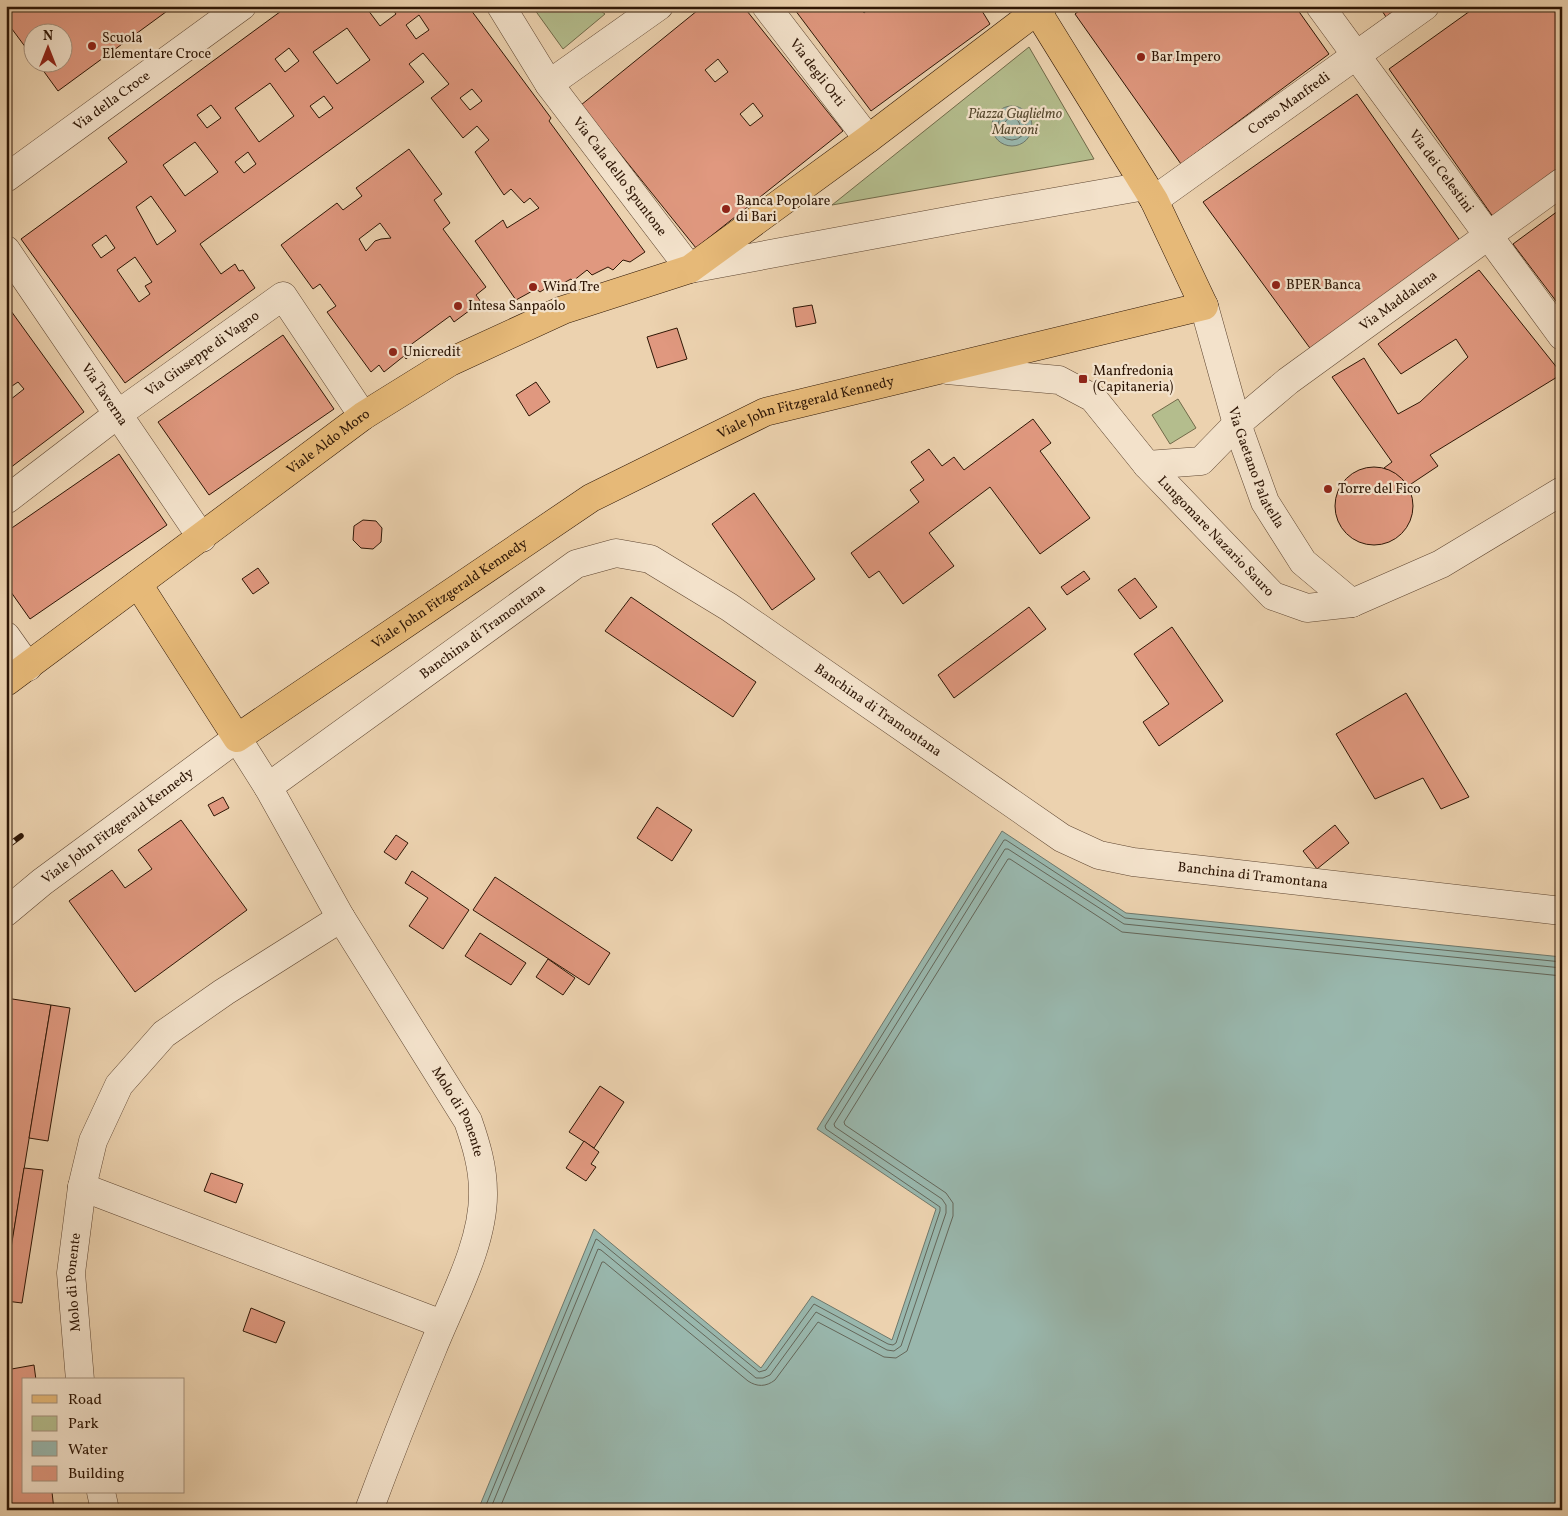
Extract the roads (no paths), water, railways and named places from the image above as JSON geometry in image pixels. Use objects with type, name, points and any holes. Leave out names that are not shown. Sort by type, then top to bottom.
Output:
[{"type":"main road","points":[[690,269],[868,140],[1038,8],[1150,193],[1204,306],[941,369]]},
{"type":"main road","name":"Viale Aldo Moro","points":[[6,682],[202,538],[363,416],[450,362],[564,310],[690,269]]},
{"type":"main road","name":"Viale John Fitzgerald Kennedy","points":[[237,738],[591,498],[765,412],[941,369]]},
{"type":"main road","points":[[138,584],[237,738]]},
{"type":"street","name":"Via della Croce","points":[[6,178],[242,6]]},
{"type":"street","name":"Via Cala dello Spuntone","points":[[501,6],[548,84],[690,269]]},
{"type":"street","name":"Via degli Orti","points":[[766,6],[868,140]]},
{"type":"street","name":"Via dei Celestini","points":[[1320,6],[1562,336]]},
{"type":"street","name":"Corso Manfredi","points":[[1150,193],[1356,56],[1425,6]]},
{"type":"street","points":[[548,84],[654,7]]},
{"type":"street","name":"Via Maddalena","points":[[1147,465],[1201,461],[1237,424],[1288,381],[1562,182]]},
{"type":"street","points":[[690,269],[963,218],[1150,193]]},
{"type":"street","name":"Via Taverna","points":[[6,250],[202,538]]},
{"type":"street","name":"Via Giuseppe di Vagno","points":[[6,500],[118,414],[283,296],[363,416]]},
{"type":"street","name":"Via Gaetano Palatella","points":[[1204,306],[1237,424],[1265,502],[1303,562],[1352,603]]},
{"type":"street","name":"Lungomare Nazario Sauro","points":[[941,369],[1059,380],[1094,398],[1147,465],[1274,596],[1307,608],[1352,603],[1441,564],[1562,491]]},
{"type":"street","name":"Banchina di Tramontana","points":[[268,787],[576,564],[616,553],[650,559],[728,606],[1062,838],[1099,855],[1133,862],[1562,911]]},
{"type":"street","points":[[6,636],[28,667]]},
{"type":"street","name":"Molo di Ponente","points":[[237,738],[268,787],[341,918],[468,1121],[480,1155],[483,1192],[479,1228],[468,1264],[442,1324],[369,1510]]},
{"type":"street","name":"Viale John Fitzgerald Kennedy","points":[[6,912],[42,882],[237,738]]},
{"type":"street","name":"Molo di Ponente","points":[[80,1378],[71,1273],[82,1186],[92,1141],[119,1085],[164,1034],[224,992],[341,918]]},
{"type":"street","points":[[82,1186],[442,1324]]},
{"type":"street","points":[[101,1494],[105,1510]]},
{"type":"water","points":[[1012,106],[1026,112],[1032,126],[1026,140],[1012,146],[998,140],[992,126],[998,112]]},
{"type":"water","points":[[1002,831],[1126,913],[1562,957],[1562,1510],[478,1510],[594,1229],[761,1368],[812,1296],[892,1340],[936,1209],[817,1129]]},
{"type":"railway","points":[[6,847],[21,836]]},
{"type":"place","name":"Scuola Elementare Croce","points":[[92,46]]},
{"type":"place","name":"Bar Impero","points":[[1141,57]]},
{"type":"place","name":"Banca Popolare di Bari","points":[[726,209]]},
{"type":"place","name":"BPER Banca","points":[[1276,285]]},
{"type":"place","name":"Wind Tre","points":[[533,287]]},
{"type":"place","name":"Intesa Sanpaolo","points":[[458,306]]},
{"type":"place","name":"Unicredit","points":[[393,352]]},
{"type":"place","name":"Manfredonia (Capitaneria)","points":[[1083,379]]},
{"type":"place","name":"Torre del Fico","points":[[1328,489]]},
{"type":"park label","name":"Piazza Guglielmo Marconi","points":[[1015,122]]}]
